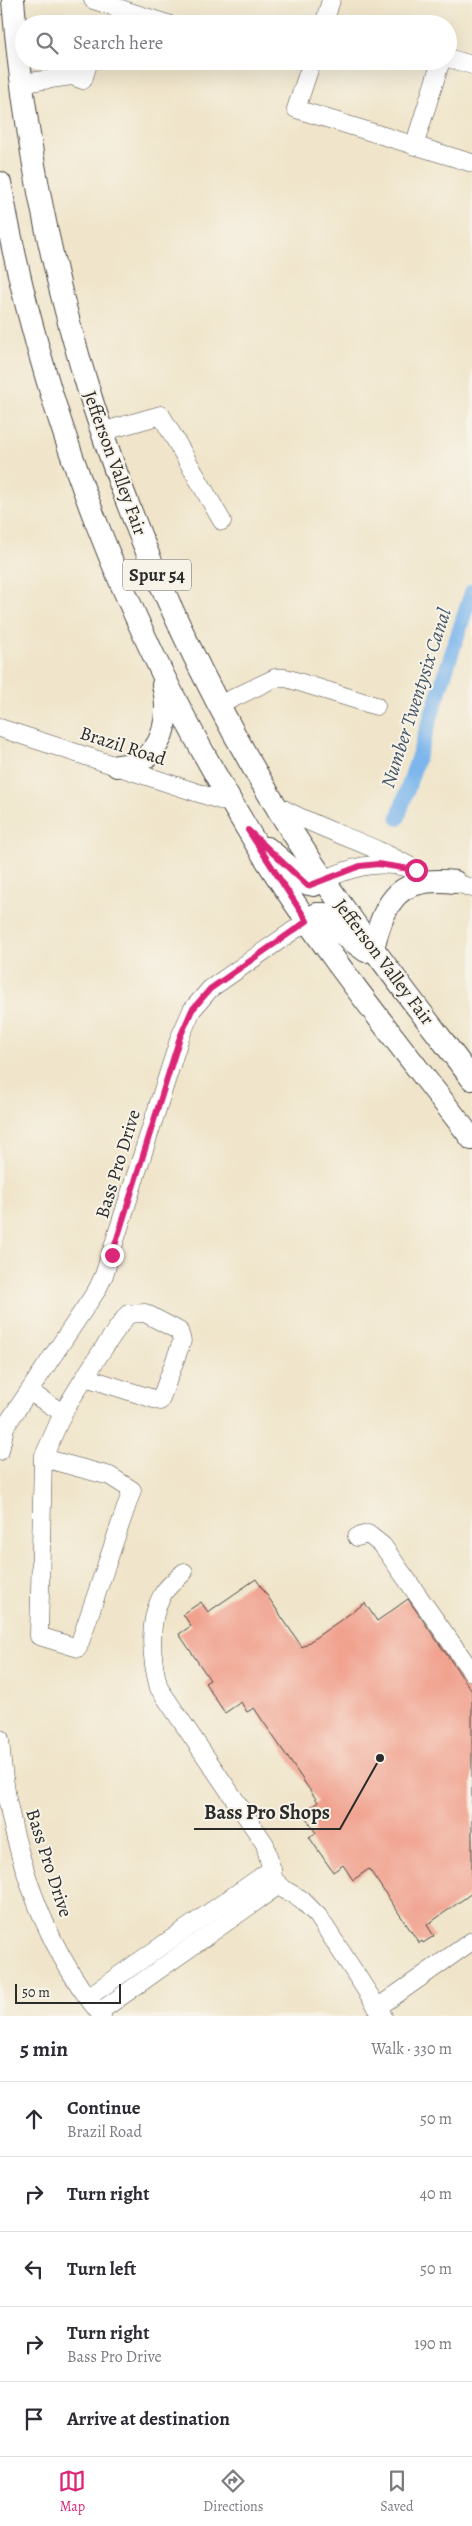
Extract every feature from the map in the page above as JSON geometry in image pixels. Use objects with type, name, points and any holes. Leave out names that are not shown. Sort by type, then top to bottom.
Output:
[{"type":"main road","name":"Jefferson Valley Fair","points":[[13,0],[16,15]]},
{"type":"main road","name":"Jefferson Valley Fair","points":[[21,70],[30,142],[51,252],[70,330],[101,432],[171,609],[219,705],[276,805],[323,880],[372,948],[472,1079]]},
{"type":"main road","name":"Spur 54","points":[[0,183],[23,292],[61,422],[88,502],[117,575],[157,662],[212,771],[307,921],[472,1139]]},
{"type":"main road","points":[[117,766],[137,762],[149,754],[159,741],[165,726],[166,694],[157,662]]},
{"type":"main road","points":[[248,830],[293,870],[304,883],[314,885],[323,880]]},
{"type":"main road","points":[[372,948],[384,912],[401,891],[423,881],[464,885]]},
{"type":"main road","points":[[307,921],[317,914],[324,914],[340,932],[388,969]]},
{"type":"street","points":[[93,0],[140,15]]},
{"type":"street","points":[[327,15],[331,0]]},
{"type":"street","points":[[457,61],[472,65]]},
{"type":"street","points":[[22,83],[72,76],[83,80],[86,70]]},
{"type":"street","points":[[309,70],[296,109],[414,146],[471,161]]},
{"type":"street","points":[[414,146],[438,70]]},
{"type":"street","points":[[101,432],[161,414],[222,521]]},
{"type":"street","points":[[219,705],[275,678],[286,678],[376,706]]},
{"type":"street","name":"Brazil Road","points":[[0,728],[232,804]]},
{"type":"street","points":[[276,805],[312,824],[370,845],[416,870]]},
{"type":"street","points":[[323,880],[346,870],[369,865],[398,865],[464,885]]},
{"type":"street","name":"Bass Pro Drive","points":[[0,1451],[5,1427],[30,1392],[104,1275],[180,1037],[192,1010],[210,989],[307,921]]},
{"type":"street","points":[[43,1458],[110,1476],[132,1490],[78,1648],[39,1636],[43,1458],[63,1413],[84,1377],[128,1314],[145,1313],[179,1331],[182,1341],[160,1401],[84,1377]]},
{"type":"street","points":[[30,1392],[63,1413]]},
{"type":"street","points":[[357,1537],[368,1534],[384,1546],[472,1672]]},
{"type":"street","points":[[184,1572],[164,1591],[156,1608],[153,1645],[154,1669],[159,1688],[265,1844],[274,1880],[301,1900],[318,1916],[380,2012],[472,1941]]},
{"type":"street","name":"Bass Pro Drive","points":[[0,1739],[2,1774],[12,1827],[29,1884],[52,1939],[96,2008]]},
{"type":"street","points":[[96,2008],[272,1869]]},
{"type":"street","points":[[96,2008],[279,1885]]},
{"type":"building","points":[[256,1579],[302,1647],[365,1603],[377,1621],[408,1599],[472,1691],[472,1893],[427,1925],[434,1936],[423,1943],[422,1941],[419,1943],[369,1869],[353,1880],[343,1865],[333,1872],[309,1837],[316,1833],[303,1813],[318,1802],[254,1708],[247,1712],[241,1702],[225,1713],[205,1683],[210,1680],[179,1634],[191,1626],[183,1614],[201,1602],[208,1612]]},
{"type":"waterway","name":"Number Twentysix Canal","points":[[398,818],[472,591]]},
{"type":"place","name":"Bass Pro Shops","points":[[380,1758]]},
{"type":"route","points":[[112,1255],[180,1037],[192,1010],[210,989],[307,921],[248,830],[308,886],[360,866],[378,864],[398,865],[416,870]]}]
